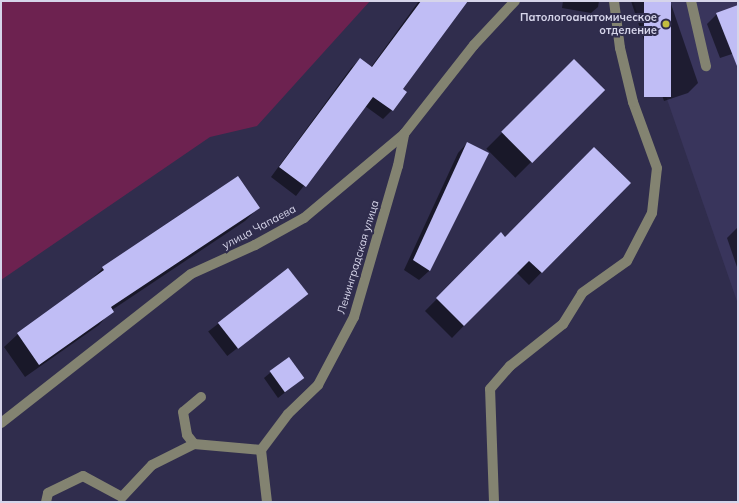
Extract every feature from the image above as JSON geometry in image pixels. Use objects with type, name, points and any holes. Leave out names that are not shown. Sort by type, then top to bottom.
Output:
[{"type":"street","points":[[494,502],[490,440],[490,389],[510,366],[563,324],[582,293],[627,261],[652,213],[656,168],[633,102],[620,48],[614,1]]},
{"type":"street","points":[[691,1],[706,66]]},
{"type":"street","name":"улица Чапаева","points":[[1,423],[191,274],[255,245],[304,218],[404,134],[474,45],[514,2]]},
{"type":"street","name":"Ленинградская улица","points":[[260,450],[288,414],[318,385],[354,317],[398,166],[404,134]]},
{"type":"street","points":[[194,444],[187,435],[183,412],[201,397]]},
{"type":"street","points":[[46,502],[48,493],[83,476],[122,497],[152,465],[194,444],[260,450],[267,502]]},
{"type":"shaded area","points":[[1,1],[370,1],[257,126],[210,137],[1,280]]},
{"type":"shaded area","points":[[633,1],[738,1],[738,304]]},
{"type":"building","points":[[421,1],[468,1],[403,89],[407,92],[393,111],[373,97],[306,187],[279,167],[360,58],[372,67]]},
{"type":"building","points":[[644,1],[671,1],[671,97],[644,97]]},
{"type":"building","points":[[738,5],[738,66],[737,66],[716,13]]},
{"type":"building","points":[[574,59],[605,90],[532,163],[501,132]]},
{"type":"building","points":[[467,142],[489,153],[430,271],[413,260]]},
{"type":"building","points":[[594,147],[631,183],[542,273],[529,261],[464,326],[436,298],[501,232],[505,237]]},
{"type":"building","points":[[238,176],[260,208],[111,307],[114,312],[39,365],[17,333],[104,270],[102,267]]},
{"type":"building","points":[[288,268],[308,294],[238,349],[218,323]]},
{"type":"building","points":[[289,357],[304,378],[285,392],[270,371]]},
{"type":"place","name":"Патологоанатомическое отделение","points":[[666,24]]}]
